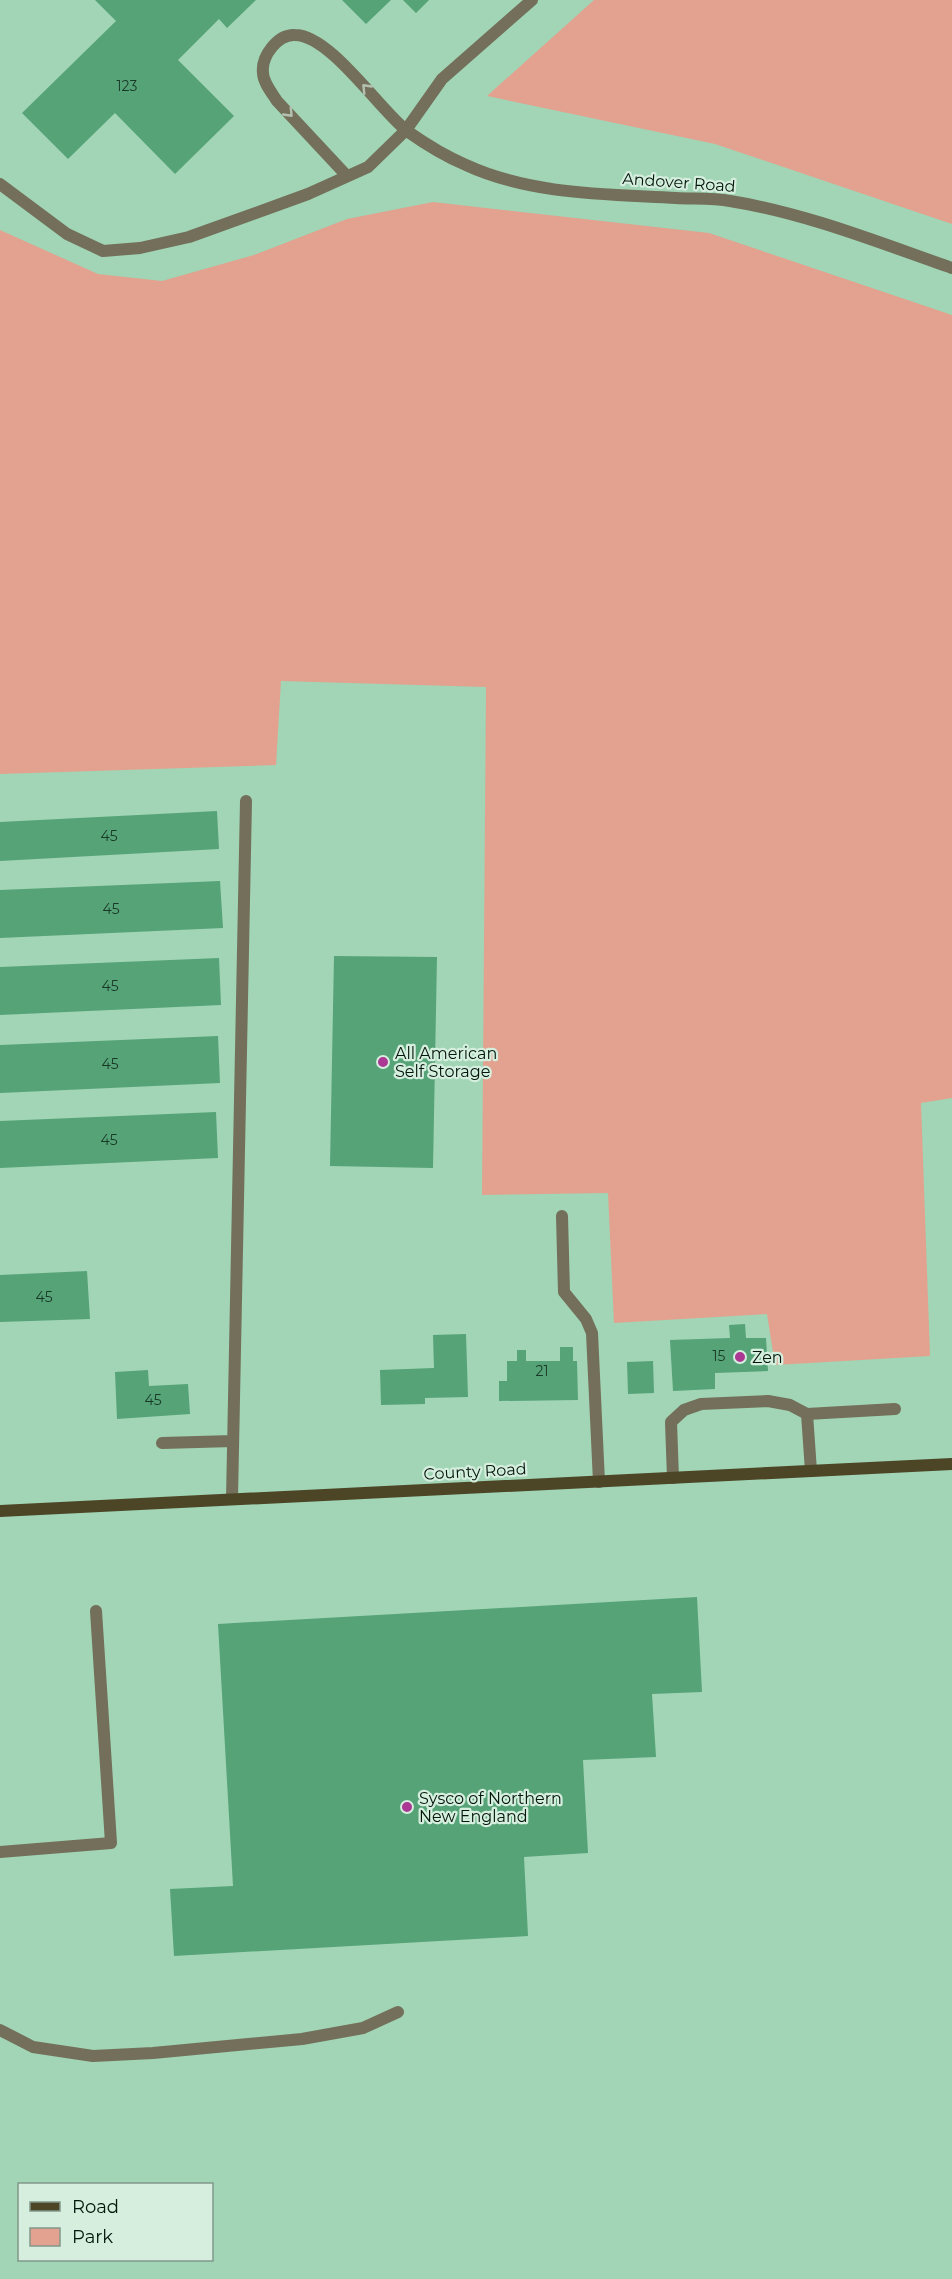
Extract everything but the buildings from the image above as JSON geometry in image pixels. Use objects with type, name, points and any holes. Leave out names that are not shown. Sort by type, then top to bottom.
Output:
[{"type":"main road","name":"County Road","points":[[0,1511],[952,1464]]},
{"type":"lane","points":[[0,184],[67,234],[103,251],[140,248],[189,237],[308,194],[368,167],[406,130],[442,79],[532,0]]},
{"type":"lane","name":"Andover Road","points":[[347,176],[277,100],[268,87],[262,74],[264,60],[272,47],[283,38],[303,35],[314,41],[330,53],[406,130],[466,165],[543,189],[729,201],[800,217],[952,268]]},
{"type":"lane","points":[[232,1499],[246,801]]},
{"type":"lane","points":[[562,1216],[564,1292],[586,1319],[592,1333],[599,1482]]},
{"type":"lane","points":[[673,1478],[671,1422],[684,1410],[701,1404],[768,1401],[790,1405],[807,1414],[895,1409]]},
{"type":"lane","points":[[807,1414],[811,1471]]},
{"type":"lane","points":[[162,1443],[234,1441]]},
{"type":"lane","points":[[0,1852],[111,1843],[96,1611]]},
{"type":"lane","points":[[0,2031],[33,2047],[93,2056],[153,2053],[302,2039],[363,2028],[398,2012]]},
{"type":"green space","points":[[594,0],[952,0],[952,224],[715,144],[487,96]]},
{"type":"green space","points":[[433,202],[709,233],[952,315],[952,1098],[921,1103],[930,1356],[775,1365],[767,1314],[614,1323],[608,1193],[482,1195],[486,687],[281,681],[276,765],[0,774],[0,230],[98,274],[162,281],[254,255],[347,219]]},
{"type":"place","name":"All American Self Storage","points":[[383,1062]]},
{"type":"place","name":"Zen","points":[[740,1357]]},
{"type":"place","name":"Sysco of Northern New England","points":[[407,1807]]}]
